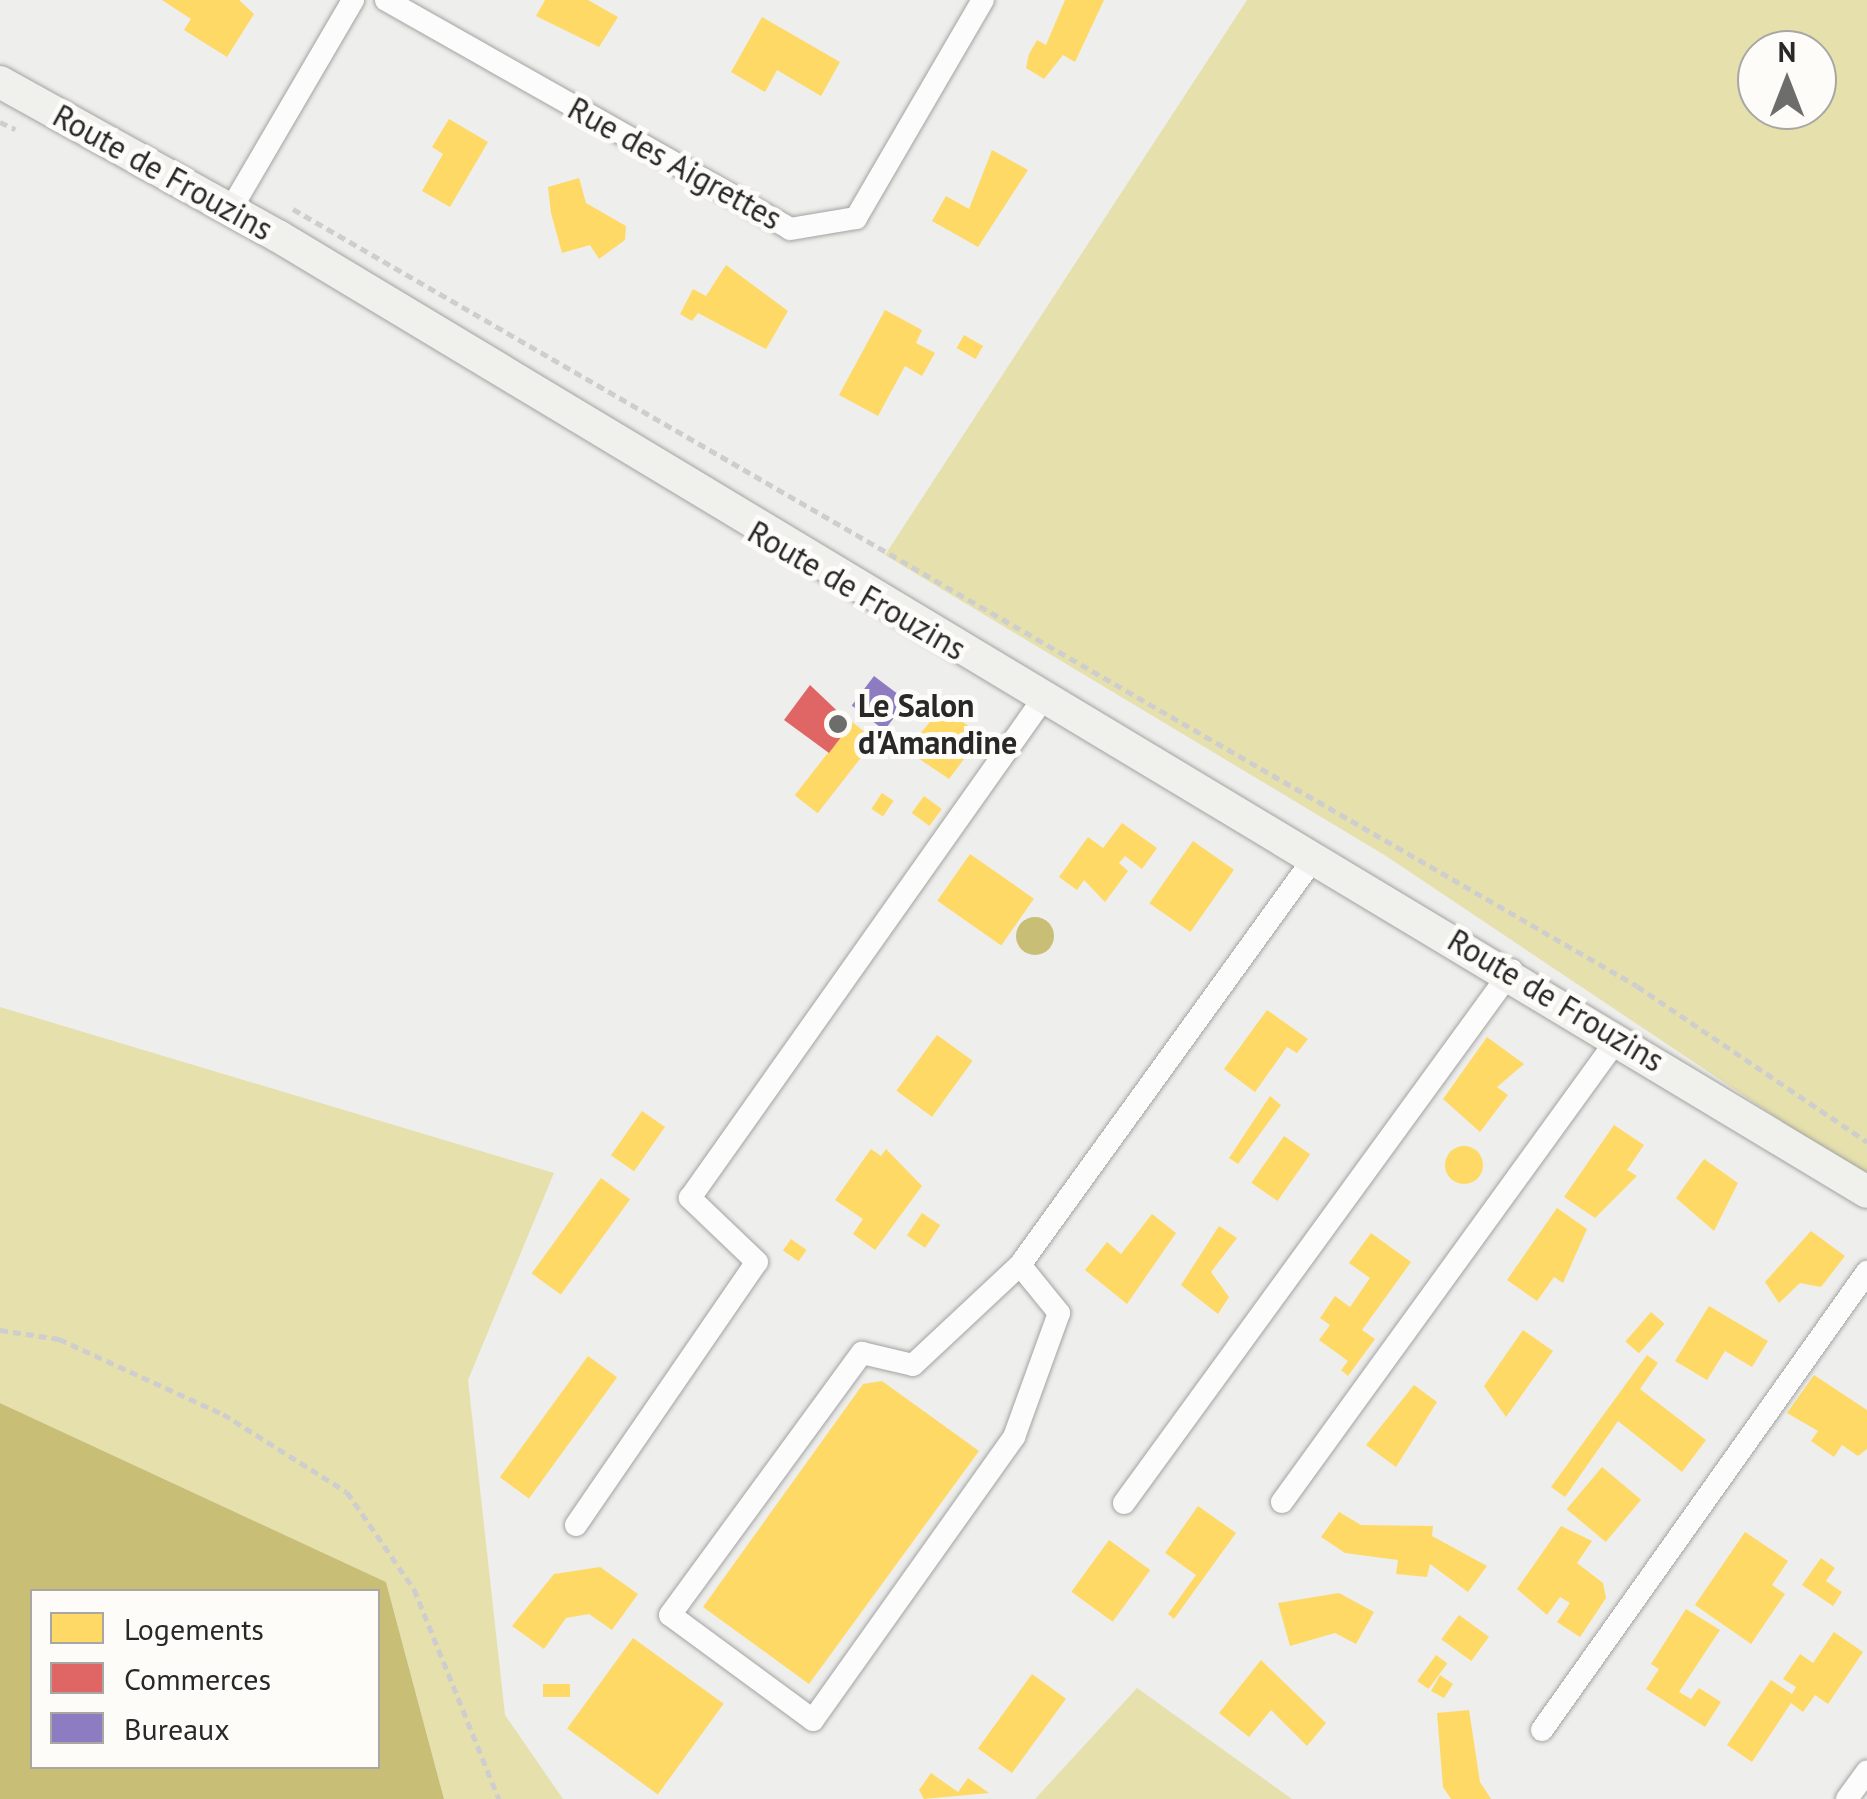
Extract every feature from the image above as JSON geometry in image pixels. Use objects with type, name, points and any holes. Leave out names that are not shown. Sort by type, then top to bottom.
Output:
[{"type":"main road","name":"Route de Frouzins","points":[[0,82],[278,236],[1043,699],[1512,970],[1867,1192]]},
{"type":"street","points":[[232,209],[353,0]]},
{"type":"street","name":"Rue des Aigrettes","points":[[386,0],[790,229],[856,218],[983,0]]},
{"type":"street","points":[[576,1526],[757,1262],[690,1198],[1043,699]]},
{"type":"street","points":[[1020,1265],[1058,1313],[1014,1437],[813,1720],[670,1615],[862,1353],[914,1365],[1020,1265],[1314,858]]},
{"type":"street","points":[[1124,1504],[1512,970]]},
{"type":"street","points":[[1282,1502],[1619,1037]]},
{"type":"street","points":[[1542,1730],[1867,1272]]},
{"type":"street","points":[[1846,1799],[1867,1772]]},
{"type":"path","points":[[0,122],[33,138]]},
{"type":"path","points":[[278,236],[296,206],[1637,986],[1867,1142]]},
{"type":"path","points":[[0,1330],[59,1339],[223,1414],[347,1492],[414,1589],[499,1799]]},
{"type":"shaded area","points":[[1247,0],[1867,0],[1867,1178],[1386,856],[885,555]]},
{"type":"shaded area","points":[[1035,917],[1048,923],[1054,936],[1048,949],[1035,955],[1022,949],[1016,936],[1022,923]]},
{"type":"shaded area","points":[[0,1007],[554,1173],[468,1380],[505,1715],[563,1799],[444,1799],[386,1582],[0,1403]]},
{"type":"shaded area","points":[[0,1403],[386,1582],[444,1799],[0,1799]]},
{"type":"shaded area","points":[[1137,1688],[1292,1799],[1035,1799]]},
{"type":"building: Logements","points":[[162,0],[239,0],[254,14],[227,57],[184,30],[191,19]]},
{"type":"building: Logements","points":[[545,0],[588,0],[618,17],[599,47],[536,16]]},
{"type":"building: Logements","points":[[1065,0],[1104,0],[1075,62],[1063,55],[1044,79],[1026,68],[1029,54],[1037,40],[1046,45]]},
{"type":"building: Logements","points":[[762,17],[840,62],[821,96],[777,70],[765,92],[731,72]]},
{"type":"building: Logements","points":[[449,119],[488,142],[450,207],[422,191],[443,154],[432,147]]},
{"type":"building: Logements","points":[[992,150],[1028,170],[978,247],[932,221],[946,196],[969,209]]},
{"type":"building: Logements","points":[[579,178],[586,203],[626,226],[625,240],[599,259],[590,245],[562,253],[551,213],[548,187]]},
{"type":"building: Logements","points":[[726,265],[788,311],[766,349],[698,313],[692,321],[680,314],[693,289],[706,296]]},
{"type":"building: Logements","points":[[885,310],[922,330],[916,343],[935,353],[922,376],[905,366],[878,416],[839,395]]},
{"type":"building: Logements","points":[[964,335],[983,346],[976,359],[956,348]]},
{"type":"building: Logements","points":[[942,708],[982,735],[949,779],[906,750]]},
{"type":"building: Logements","points":[[852,722],[875,740],[818,813],[795,795]]},
{"type":"building: Logements","points":[[882,793],[894,801],[883,817],[871,809]]},
{"type":"building: Logements","points":[[924,796],[942,809],[929,826],[912,813]]},
{"type":"building: Logements","points":[[1122,823],[1157,848],[1142,869],[1125,856],[1119,863],[1128,871],[1105,902],[1084,880],[1077,890],[1059,877],[1088,837],[1103,848]]},
{"type":"building: Logements","points":[[1193,841],[1234,870],[1190,932],[1149,903]]},
{"type":"building: Logements","points":[[970,854],[1034,899],[1001,945],[937,901]]},
{"type":"building: Logements","points":[[1267,1010],[1308,1039],[1297,1053],[1287,1047],[1255,1092],[1224,1069]]},
{"type":"building: Logements","points":[[937,1035],[973,1061],[932,1117],[896,1091]]},
{"type":"building: Logements","points":[[1487,1037],[1524,1064],[1497,1087],[1508,1095],[1480,1132],[1443,1099]]},
{"type":"building: Logements","points":[[1270,1096],[1281,1105],[1238,1164],[1229,1158]]},
{"type":"building: Logements","points":[[642,1111],[665,1127],[634,1171],[611,1155]]},
{"type":"building: Logements","points":[[1614,1125],[1644,1145],[1627,1170],[1637,1176],[1595,1218],[1564,1197]]},
{"type":"building: Logements","points":[[1284,1136],[1310,1154],[1278,1201],[1251,1183]]},
{"type":"building: Logements","points":[[1464,1146],[1477,1152],[1483,1165],[1477,1178],[1464,1184],[1451,1178],[1445,1165],[1451,1152]]},
{"type":"building: Logements","points":[[871,1149],[881,1156],[886,1149],[922,1186],[875,1250],[853,1234],[863,1219],[835,1200]]},
{"type":"building: Logements","points":[[1704,1159],[1738,1183],[1714,1231],[1676,1198]]},
{"type":"building: Logements","points":[[601,1178],[630,1199],[561,1295],[532,1273]]},
{"type":"building: Logements","points":[[1557,1208],[1587,1229],[1563,1283],[1554,1277],[1537,1301],[1507,1280]]},
{"type":"building: Logements","points":[[922,1213],[940,1225],[925,1248],[907,1235]]},
{"type":"building: Logements","points":[[1152,1214],[1176,1233],[1127,1304],[1085,1270],[1107,1242],[1121,1254]]},
{"type":"building: Logements","points":[[1219,1226],[1237,1238],[1211,1272],[1229,1297],[1218,1314],[1181,1285]]},
{"type":"building: Logements","points":[[1811,1231],[1845,1256],[1821,1287],[1800,1283],[1779,1303],[1765,1282]]},
{"type":"building: Logements","points":[[1371,1233],[1411,1262],[1362,1330],[1375,1339],[1348,1376],[1341,1370],[1348,1361],[1319,1340],[1330,1325],[1320,1318],[1335,1296],[1350,1307],[1370,1278],[1349,1263]]},
{"type":"building: Logements","points":[[791,1239],[807,1250],[799,1261],[783,1250]]},
{"type":"building: Logements","points":[[1709,1306],[1768,1341],[1752,1367],[1725,1351],[1707,1380],[1675,1361]]},
{"type":"building: Logements","points":[[1651,1312],[1665,1324],[1639,1353],[1625,1341]]},
{"type":"building: Logements","points":[[1523,1330],[1553,1351],[1506,1417],[1484,1386]]},
{"type":"building: Logements","points":[[1647,1355],[1658,1363],[1640,1389],[1706,1440],[1682,1472],[1618,1421],[1565,1497],[1551,1487]]},
{"type":"building: Logements","points":[[588,1356],[617,1377],[529,1499],[500,1477]]},
{"type":"building: Logements","points":[[1814,1375],[1867,1410],[1867,1449],[1858,1456],[1842,1445],[1834,1457],[1811,1441],[1818,1431],[1787,1413]]},
{"type":"building: Logements","points":[[882,1381],[979,1451],[809,1684],[703,1607],[863,1384]]},
{"type":"building: Logements","points":[[1414,1385],[1437,1402],[1396,1467],[1366,1445]]},
{"type":"building: Logements","points":[[1602,1467],[1641,1500],[1606,1542],[1567,1509]]},
{"type":"building: Logements","points":[[1198,1506],[1236,1533],[1174,1619],[1168,1614],[1196,1575],[1165,1553]]},
{"type":"building: Logements","points":[[1339,1512],[1361,1525],[1433,1526],[1432,1536],[1487,1566],[1468,1592],[1430,1564],[1427,1577],[1396,1574],[1398,1560],[1345,1553],[1321,1537]]},
{"type":"building: Logements","points":[[1561,1526],[1592,1541],[1577,1563],[1603,1583],[1606,1598],[1580,1637],[1557,1622],[1570,1603],[1560,1597],[1547,1615],[1517,1589]]},
{"type":"building: Logements","points":[[1745,1532],[1788,1561],[1772,1585],[1785,1594],[1751,1644],[1695,1605]]},
{"type":"building: Logements","points":[[1109,1540],[1150,1570],[1113,1622],[1071,1592]]},
{"type":"building: Logements","points":[[1821,1558],[1835,1568],[1826,1581],[1842,1592],[1833,1606],[1802,1585]]},
{"type":"building: Logements","points":[[600,1567],[638,1594],[612,1630],[589,1614],[566,1618],[544,1649],[512,1626],[554,1574]]},
{"type":"building: Logements","points":[[1339,1593],[1374,1612],[1356,1644],[1335,1633],[1290,1646],[1278,1603]]},
{"type":"building: Logements","points":[[1686,1609],[1720,1630],[1679,1692],[1691,1699],[1699,1688],[1721,1702],[1705,1727],[1646,1689],[1659,1669],[1651,1664]]},
{"type":"building: Logements","points":[[1459,1615],[1489,1637],[1471,1661],[1441,1639]]},
{"type":"building: Logements","points":[[1834,1632],[1863,1652],[1828,1704],[1815,1695],[1803,1712],[1791,1703],[1752,1762],[1727,1745],[1771,1680],[1792,1694],[1796,1687],[1783,1679],[1800,1654],[1813,1663]]},
{"type":"building: Logements","points":[[633,1638],[724,1704],[658,1794],[567,1729]]},
{"type":"building: Logements","points":[[1436,1655],[1447,1663],[1429,1689],[1417,1681]]},
{"type":"building: Logements","points":[[1261,1660],[1326,1723],[1307,1746],[1271,1710],[1249,1737],[1219,1713]]},
{"type":"building: Logements","points":[[1032,1674],[1066,1699],[1012,1773],[978,1748]]},
{"type":"building: Logements","points":[[1440,1675],[1453,1684],[1444,1698],[1431,1691]]},
{"type":"building: Logements","points":[[543,1684],[570,1684],[570,1697],[543,1697]]},
{"type":"building: Logements","points":[[1469,1710],[1480,1782],[1491,1799],[1451,1799],[1443,1787],[1437,1713]]},
{"type":"building: Logements","points":[[931,1773],[958,1792],[968,1778],[989,1793],[924,1799],[919,1790]]},
{"type":"building: Commerces","points":[[810,685],[851,724],[829,753],[784,720]]},
{"type":"building: Bureaux","points":[[874,676],[907,701],[884,730],[852,706]]},
{"type":"place","name":"Le Salon d'Amandine","points":[[838,724]]}]
